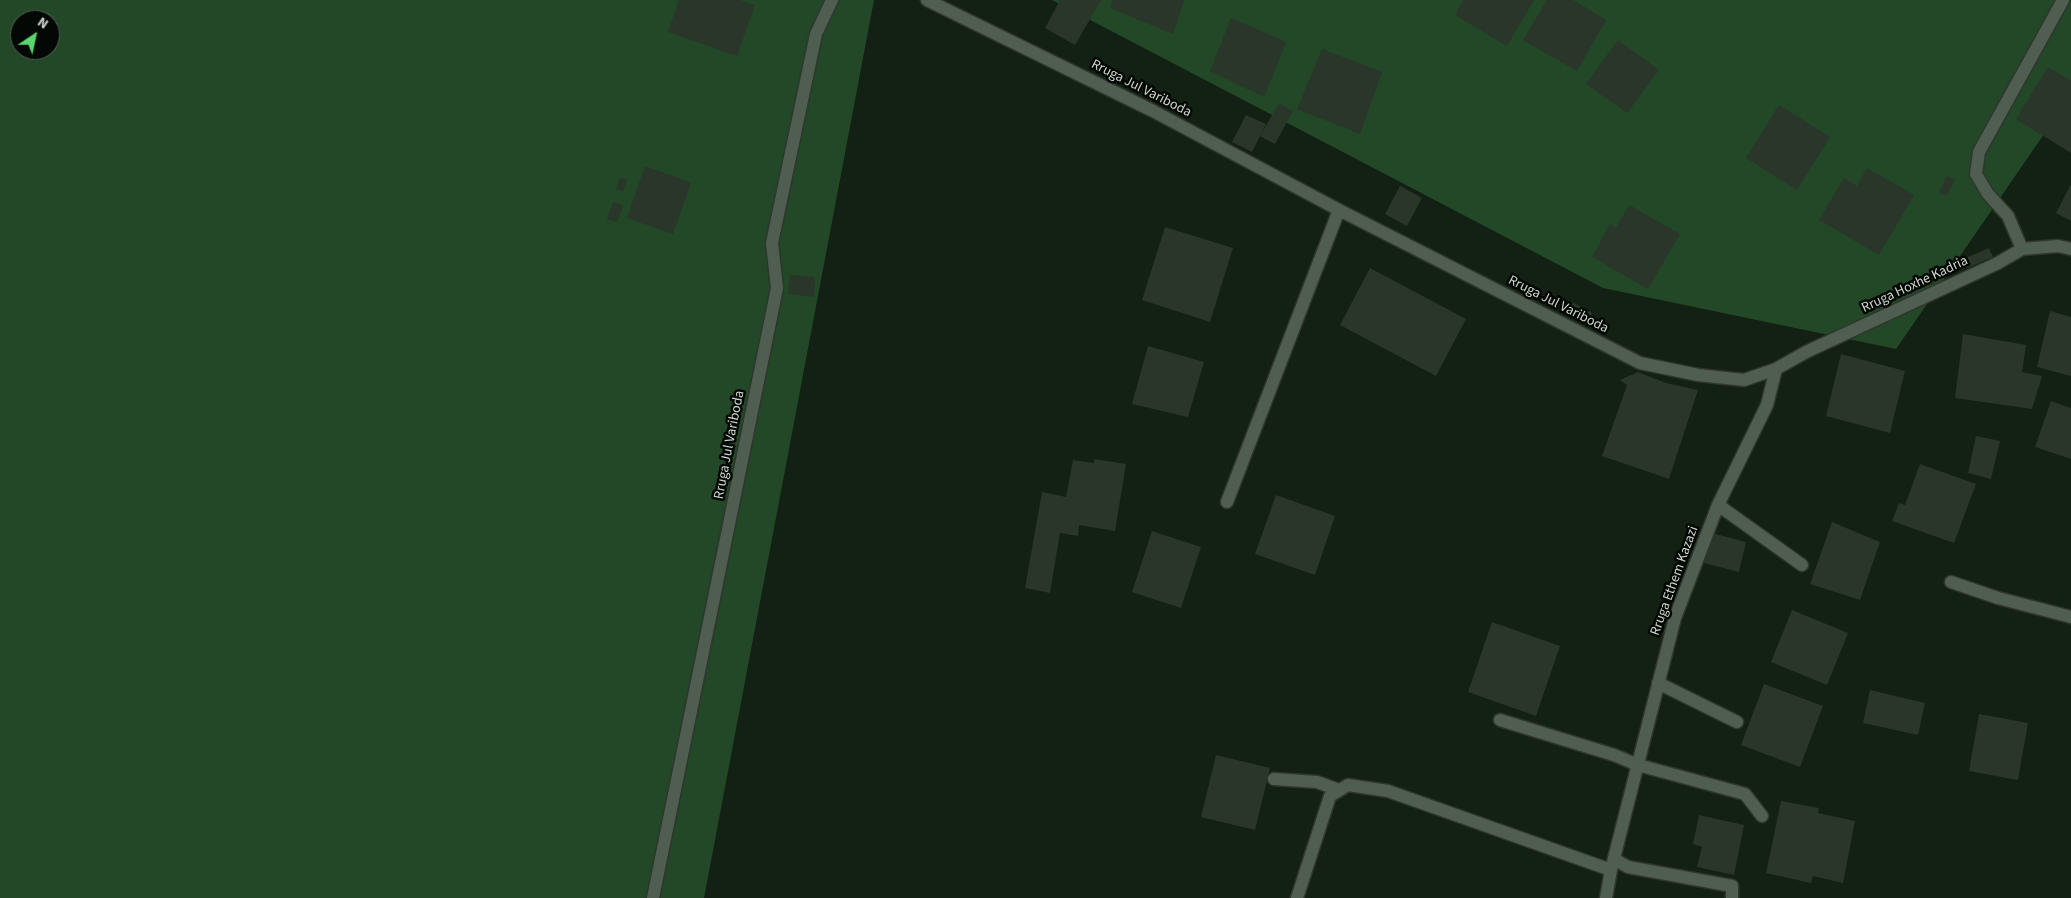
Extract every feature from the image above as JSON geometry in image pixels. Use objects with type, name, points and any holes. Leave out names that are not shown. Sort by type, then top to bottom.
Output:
[{"type":"street","name":"Rruga Jul Variboda","points":[[653,898],[776,288],[772,243],[816,34],[832,0]]},
{"type":"street","name":"Rruga Jul Variboda","points":[[927,0],[1153,111],[1339,210],[1640,363],[1698,375],[1744,380],[1776,369]]},
{"type":"street","points":[[2022,249],[2008,216],[1988,194],[1976,174],[1979,152],[2063,0]]},
{"type":"street","points":[[1227,502],[1339,210]]},
{"type":"street","name":"Rruga Hoxhe Kadria","points":[[1776,369],[1806,352],[1998,263],[2022,249],[2058,246],[2071,249]]},
{"type":"street","name":"Rruga Ethem Kazazi","points":[[1606,898],[1612,864],[1674,618],[1718,505],[1766,405],[1776,369]]},
{"type":"street","points":[[1718,505],[1802,565]]},
{"type":"street","points":[[1951,582],[1998,598],[2071,617]]},
{"type":"street","points":[[1658,683],[1737,722]]},
{"type":"street","points":[[1500,720],[1614,755],[1638,765],[1745,794],[1762,816]]},
{"type":"street","points":[[1274,779],[1317,782],[1339,790]]},
{"type":"street","points":[[1297,898],[1330,796],[1348,785],[1388,791],[1612,864],[1732,886],[1732,898]]},
{"type":"green space","points":[[0,0],[874,0],[704,898],[0,898]]},
{"type":"green space","points":[[1052,0],[2071,0],[2071,95],[1896,349],[1603,288]]},
{"type":"building","points":[[679,0],[740,0],[755,5],[737,56],[668,32]]},
{"type":"building","points":[[1060,0],[1101,0],[1075,45],[1045,28]]},
{"type":"building","points":[[1113,0],[1184,0],[1173,34],[1110,8]]},
{"type":"building","points":[[1463,0],[1534,0],[1507,46],[1455,15]]},
{"type":"building","points":[[1547,0],[1573,0],[1606,20],[1577,71],[1523,40]]},
{"type":"building","points":[[1231,18],[1286,42],[1264,97],[1210,71]]},
{"type":"building","points":[[1618,40],[1659,70],[1627,113],[1586,84]]},
{"type":"building","points":[[1322,49],[1382,72],[1360,134],[1297,109]]},
{"type":"building","points":[[2048,67],[2071,81],[2071,153],[2016,119]]},
{"type":"building","points":[[1279,103],[1293,111],[1275,144],[1260,136]]},
{"type":"building","points":[[1779,105],[1830,137],[1797,190],[1746,158]]},
{"type":"building","points":[[1246,115],[1266,124],[1252,152],[1232,142]]},
{"type":"building","points":[[645,166],[691,183],[673,234],[627,218]]},
{"type":"building","points":[[1867,168],[1914,195],[1879,255],[1819,220],[1844,178],[1857,186]]},
{"type":"building","points":[[1947,176],[1955,180],[1946,196],[1939,192]]},
{"type":"building","points":[[620,178],[627,180],[623,191],[616,189]]},
{"type":"building","points":[[2071,184],[2071,221],[2056,213]]},
{"type":"building","points":[[1400,186],[1422,198],[1407,226],[1385,214]]},
{"type":"building","points":[[613,202],[623,205],[617,222],[607,219]]},
{"type":"building","points":[[1629,205],[1680,234],[1648,289],[1592,257],[1610,224],[1616,228]]},
{"type":"building","points":[[1165,227],[1233,248],[1210,322],[1142,300]]},
{"type":"building","points":[[1989,248],[1993,257],[1967,268],[1963,259]]},
{"type":"building","points":[[1370,268],[1466,319],[1436,376],[1340,325]]},
{"type":"building","points":[[790,275],[815,277],[814,297],[788,294]]},
{"type":"building","points":[[1572,302],[1592,313],[1588,321],[1568,310]]},
{"type":"building","points":[[2050,311],[2071,317],[2071,376],[2037,367]]},
{"type":"building","points":[[1963,334],[2026,345],[2022,372],[2042,376],[2032,409],[1955,398]]},
{"type":"building","points":[[1148,346],[1204,362],[1188,417],[1132,404]]},
{"type":"building","points":[[1841,354],[1905,371],[1890,433],[1826,416]]},
{"type":"building","points":[[1638,372],[1666,383],[1698,390],[1669,479],[1602,456],[1627,385],[1620,380]]},
{"type":"building","points":[[2051,401],[2071,408],[2071,459],[2035,447]]},
{"type":"building","points":[[1976,436],[2000,441],[1991,479],[1968,473]]},
{"type":"building","points":[[1094,459],[1126,464],[1115,531],[1079,525],[1078,536],[1060,533],[1050,593],[1025,588],[1042,492],[1066,497],[1073,460],[1094,463]]},
{"type":"building","points":[[1920,464],[1976,484],[1954,543],[1892,521],[1899,503],[1905,505]]},
{"type":"building","points":[[1276,495],[1335,516],[1315,575],[1255,554]]},
{"type":"building","points":[[1832,522],[1880,542],[1860,600],[1810,584]]},
{"type":"building","points":[[1152,531],[1201,547],[1181,608],[1132,592]]},
{"type":"building","points":[[1712,533],[1746,542],[1739,572],[1704,563]]},
{"type":"building","points":[[1792,610],[1848,633],[1827,685],[1771,662]]},
{"type":"building","points":[[1492,622],[1560,646],[1536,716],[1468,692]]},
{"type":"building","points":[[1764,684],[1823,706],[1800,767],[1741,745]]},
{"type":"building","points":[[1870,690],[1925,703],[1918,735],[1863,723]]},
{"type":"building","points":[[1979,714],[2028,723],[2018,780],[1969,771]]},
{"type":"building","points":[[1216,755],[1270,768],[1255,830],[1201,817]]},
{"type":"building","points":[[1781,801],[1819,808],[1818,813],[1855,821],[1843,883],[1813,876],[1811,883],[1766,873]]},
{"type":"building","points":[[1699,815],[1744,825],[1734,875],[1697,867],[1702,847],[1693,844]]}]
